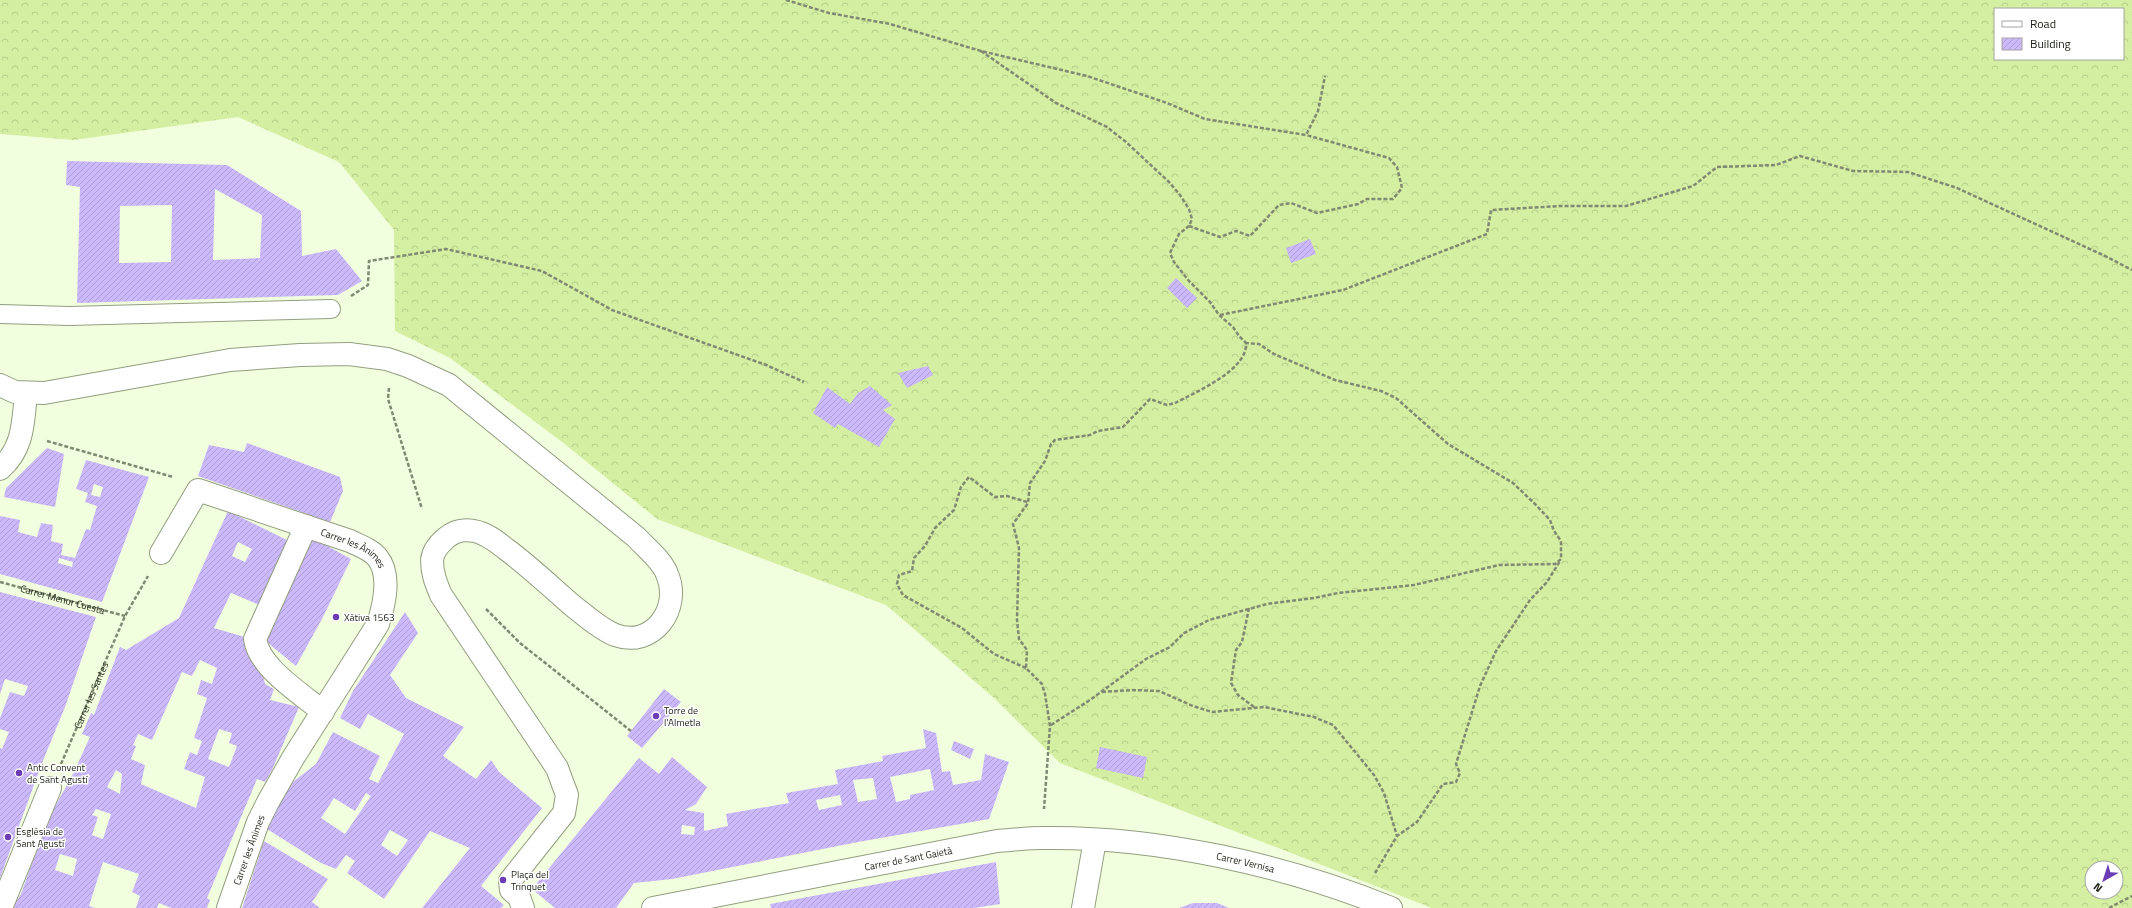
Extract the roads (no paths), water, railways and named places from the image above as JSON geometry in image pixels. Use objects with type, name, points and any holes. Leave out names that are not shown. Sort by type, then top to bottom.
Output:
[{"type":"street","points":[[0,385],[15,392],[44,393],[230,360],[300,355],[349,354],[387,359],[415,369],[449,385],[636,537],[657,559],[668,574],[671,602],[666,615],[660,624],[648,635],[631,639],[615,635],[594,623],[511,553],[492,539],[475,531],[462,530],[450,534],[439,544],[432,557],[432,574],[441,595],[557,768],[567,795],[564,812],[515,875],[510,886],[519,897],[523,908]]},
{"type":"street","points":[[0,469],[12,456],[22,434],[26,393]]},
{"type":"street","name":"Carrer les Ànimes","points":[[161,553],[198,490],[306,526],[368,549],[378,558],[384,573],[385,600],[378,624],[293,758],[268,802],[258,822],[228,908]]},
{"type":"street","name":"Carrer les Ànimes","points":[[306,526],[255,639],[256,648],[272,670],[323,712]]},
{"type":"street","points":[[1,908],[50,788]]},
{"type":"street","name":"Carrer de Sant Gaietà","points":[[653,908],[725,901],[997,841],[1042,838],[1094,840]]},
{"type":"street","points":[[1083,908],[1094,840]]},
{"type":"street","name":"Carrer Vernisa","points":[[1094,840],[1140,844],[1235,859],[1366,898],[1391,908]]},
{"type":"lane","points":[[0,314],[69,316],[331,309]]},
{"type":"place","name":"Xàtiva 1563","points":[[336,617]]},
{"type":"place","name":"Torre de l'Almetla","points":[[656,716]]},
{"type":"place","name":"Antic Convent de Sant Agustí","points":[[19,773]]},
{"type":"place","name":"Església de Sant Agustí","points":[[8,837]]},
{"type":"place","name":"Plaça del Trinquet","points":[[503,880]]}]
